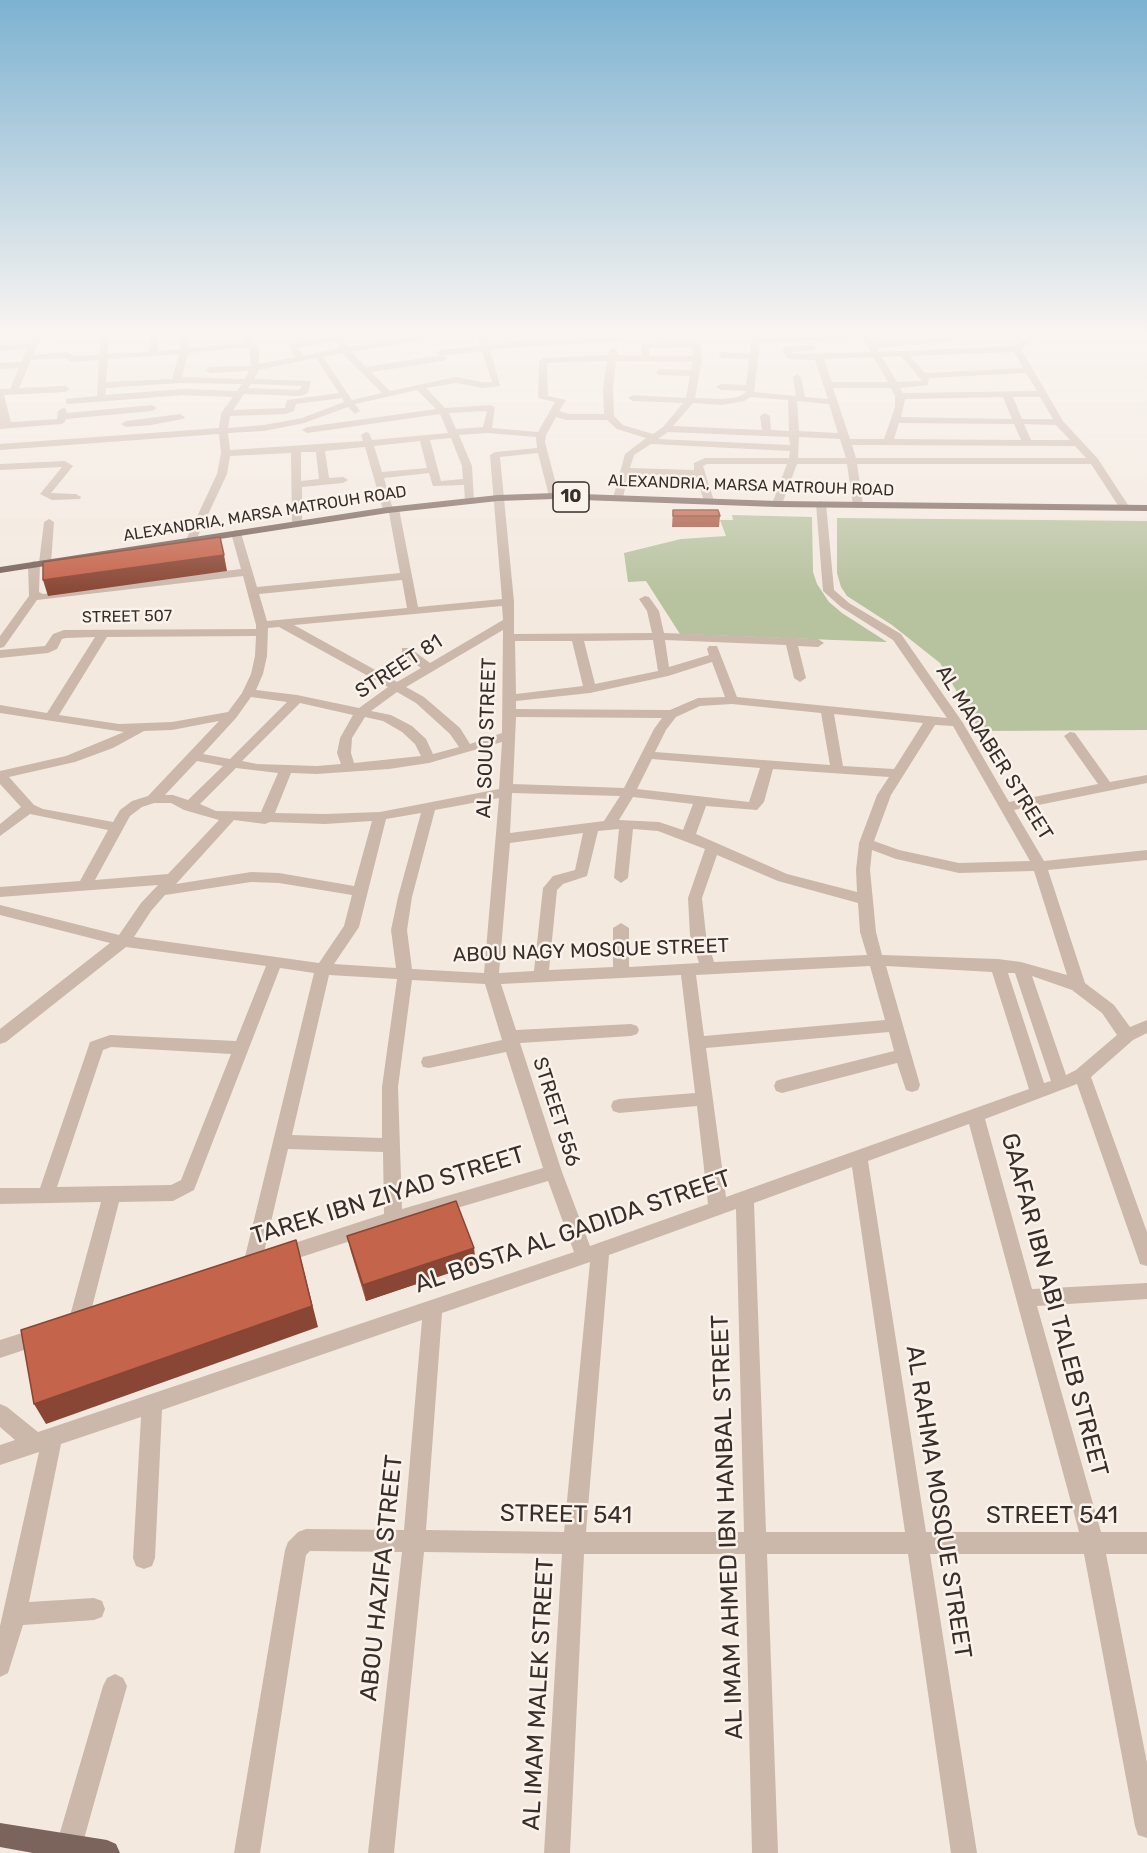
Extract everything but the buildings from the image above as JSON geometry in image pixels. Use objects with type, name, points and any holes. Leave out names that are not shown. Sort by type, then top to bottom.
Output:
[{"type":"main road","name":"ALEXANDRIA, MARSA MATROUH ROAD","points":[[0,570],[391,510],[498,498],[554,496],[777,504],[1147,508]]},
{"type":"main road","points":[[0,1835],[107,1853]]},
{"type":"street","points":[[3,426],[55,421]]},
{"type":"street","points":[[126,423],[145,421]]},
{"type":"street","points":[[150,435],[151,421]]},
{"type":"street","points":[[191,540],[222,474],[226,453],[223,430],[225,421]]},
{"type":"street","points":[[279,421],[279,436]]},
{"type":"street","points":[[226,453],[279,436],[311,421]]},
{"type":"street","points":[[305,425],[372,421]]},
{"type":"street","points":[[448,421],[467,466],[470,500]]},
{"type":"street","points":[[487,430],[489,421]]},
{"type":"street","points":[[548,421],[541,435],[542,450],[554,496]]},
{"type":"street","points":[[614,421],[620,427],[650,439],[795,448]]},
{"type":"street","points":[[666,429],[672,421]]},
{"type":"street","points":[[618,498],[630,454],[666,429],[690,421]]},
{"type":"street","points":[[726,421],[766,433],[888,443],[1079,443]]},
{"type":"street","points":[[765,421],[766,433]]},
{"type":"street","points":[[777,504],[793,461],[795,421]]},
{"type":"street","points":[[840,421],[852,461],[858,505]]},
{"type":"street","points":[[888,443],[895,421]]},
{"type":"street","points":[[986,421],[1059,422],[1094,460],[1125,508]]},
{"type":"street","points":[[1018,422],[1027,443]]},
{"type":"street","points":[[362,423],[391,510],[413,611]]},
{"type":"street","points":[[305,425],[316,449],[325,482]]},
{"type":"street","points":[[0,447],[223,430],[279,436],[296,451],[297,524]]},
{"type":"street","points":[[296,451],[487,430],[541,435]]},
{"type":"street","points":[[424,438],[438,484],[468,482]]},
{"type":"street","points":[[951,443],[960,461]]},
{"type":"street","points":[[986,443],[997,461]]},
{"type":"street","name":"AL SOUQ STREET","points":[[491,979],[503,839],[510,713],[508,602],[495,455],[542,450]]},
{"type":"street","points":[[709,501],[698,463],[705,461],[1094,460]]},
{"type":"street","points":[[0,467],[62,463],[68,466],[45,494],[48,497],[76,497]]},
{"type":"street","points":[[378,475],[433,470]]},
{"type":"street","points":[[624,471],[700,473]]},
{"type":"street","points":[[297,484],[343,480]]},
{"type":"street","name":"AL MAQABER STREET","points":[[821,504],[829,591],[845,605],[897,637],[957,723],[1040,866],[1078,986]]},
{"type":"street","points":[[0,644],[34,597],[49,522]]},
{"type":"street","points":[[153,799],[232,715],[248,693],[257,674],[261,656],[262,628],[236,533]]},
{"type":"street","points":[[34,597],[50,598],[247,572]]},
{"type":"street","points":[[252,591],[407,576]]},
{"type":"street","points":[[645,599],[657,623],[657,636],[664,673]]},
{"type":"street","name":"STREET 507","points":[[0,654],[50,648],[61,634],[262,628],[280,623],[508,602]]},
{"type":"street","name":"STREET 81","points":[[349,768],[345,753],[346,738],[352,724],[362,712],[398,687],[508,622]]},
{"type":"street","points":[[280,623],[398,687],[439,714],[455,731],[467,749]]},
{"type":"street","points":[[51,717],[104,633]]},
{"type":"street","points":[[577,636],[590,689]]},
{"type":"street","points":[[508,638],[657,636],[818,643]]},
{"type":"street","points":[[709,639],[732,700]]},
{"type":"street","points":[[791,642],[800,678]]},
{"type":"street","points":[[406,651],[430,669]]},
{"type":"street","points":[[510,698],[590,689],[664,673],[716,657]]},
{"type":"street","points":[[248,693],[297,699],[387,718],[406,729],[421,742],[429,759]]},
{"type":"street","points":[[189,807],[297,699]]},
{"type":"street","points":[[510,713],[672,714],[698,702],[732,700],[957,723]]},
{"type":"street","points":[[0,709],[119,728],[172,726],[232,715]]},
{"type":"street","points":[[827,709],[837,769]]},
{"type":"street","points":[[609,825],[629,792],[660,729],[672,714]]},
{"type":"street","points":[[912,1084],[868,932],[863,870],[866,843],[881,803],[932,720]]},
{"type":"street","points":[[116,827],[51,817],[29,808],[0,776],[70,759],[108,745],[141,728]]},
{"type":"street","points":[[194,756],[229,765],[286,770],[349,768],[429,759],[509,735]]},
{"type":"street","points":[[1070,736],[1107,787]]},
{"type":"street","points":[[648,755],[898,774]]},
{"type":"street","points":[[84,886],[116,827],[130,808],[153,799],[173,800],[214,815],[265,819],[380,816],[505,790],[629,792],[747,807],[756,805],[768,764]]},
{"type":"street","points":[[265,819],[286,770]]},
{"type":"street","points":[[1005,807],[1147,779]]},
{"type":"street","points":[[688,836],[701,800]]},
{"type":"street","points":[[393,1219],[390,1087],[405,974],[399,930],[405,897],[429,807]]},
{"type":"street","points":[[0,831],[29,808]]},
{"type":"street","points":[[252,1265],[322,969],[351,927],[380,816]]},
{"type":"street","points":[[0,1038],[123,941],[160,891],[229,817]]},
{"type":"street","points":[[621,878],[627,824]]},
{"type":"street","points":[[503,839],[609,825],[658,827],[688,836],[783,878],[864,899]]},
{"type":"street","points":[[540,977],[550,888],[558,880],[582,873],[591,829]]},
{"type":"street","points":[[866,843],[917,860],[959,868],[1040,866],[1142,856],[1147,870]]},
{"type":"street","points":[[708,969],[698,935],[695,898],[713,847]]},
{"type":"street","points":[[160,891],[251,877],[279,878],[362,892]]},
{"type":"street","points":[[0,892],[171,879]]},
{"type":"street","name":"ABOU NAGY MOSQUE STREET","points":[[0,910],[123,941],[275,963],[322,969],[491,979],[876,960],[1021,968],[1050,975],[1078,986],[1108,1009],[1127,1036]]},
{"type":"street","points":[[621,928],[621,973]]},
{"type":"street","points":[[0,1196],[173,1193],[188,1185],[275,963]]},
{"type":"street","points":[[998,966],[1038,1092]]},
{"type":"street","points":[[1021,968],[1061,1084]]},
{"type":"street","points":[[688,970],[718,1208]]},
{"type":"street","name":"STREET 556","points":[[491,979],[552,1172],[592,1253]]},
{"type":"street","points":[[698,1043],[894,1025]]},
{"type":"street","name":"AL BOSTA AL GADIDA STREET","points":[[0,1455],[592,1253],[1061,1084],[1082,1075],[1127,1036],[1147,1026]]},
{"type":"street","points":[[429,1062],[511,1041],[631,1030]]},
{"type":"street","points":[[46,1195],[96,1046],[110,1041],[242,1048]]},
{"type":"street","points":[[782,1086],[903,1055]]},
{"type":"street","points":[[1082,1075],[1147,1258]]},
{"type":"street","points":[[619,1106],[705,1099]]},
{"type":"street","name":"GAAFAR IBN ABI TALEB STREET","points":[[975,1115],[1093,1543],[1147,1826]]},
{"type":"street","points":[[282,1142],[391,1145]]},
{"type":"street","name":"AL RAHMA MOSQUE STREET","points":[[859,1158],[964,1853]]},
{"type":"street","name":"TAREK IBN ZIYAD STREET","points":[[231,1272],[393,1219],[552,1172]]},
{"type":"street","points":[[78,1323],[112,1194]]},
{"type":"street","name":"AL IMAM AHMED IBN HANBAL STREET","points":[[745,1199],[765,1853]]},
{"type":"street","name":"AL IMAM MALEK STREET","points":[[557,1853],[592,1253]]},
{"type":"street","points":[[1026,1298],[1147,1291]]},
{"type":"street","name":"ABOU HAZIFA STREET","points":[[381,1853],[414,1540],[433,1308]]},
{"type":"street","points":[[0,1349],[99,1316]]},
{"type":"street","points":[[144,1558],[152,1403]]},
{"type":"street","points":[[0,1414],[44,1441],[15,1614],[0,1665]]},
{"type":"street","name":"STREET 541","points":[[247,1853],[296,1550],[306,1540],[574,1543],[1147,1542]]},
{"type":"street","points":[[15,1614],[94,1609]]},
{"type":"street","points":[[69,1846],[115,1686]]},
{"type":"green space","points":[[732,515],[812,517],[813,572],[817,584],[829,602],[842,613],[887,642],[680,634],[646,581],[628,582],[624,553],[681,539],[726,536],[720,520],[733,520]]},
{"type":"green space","points":[[837,518],[1147,521],[1147,730],[980,731],[940,663],[892,625],[847,596],[841,587],[837,573]]}]
